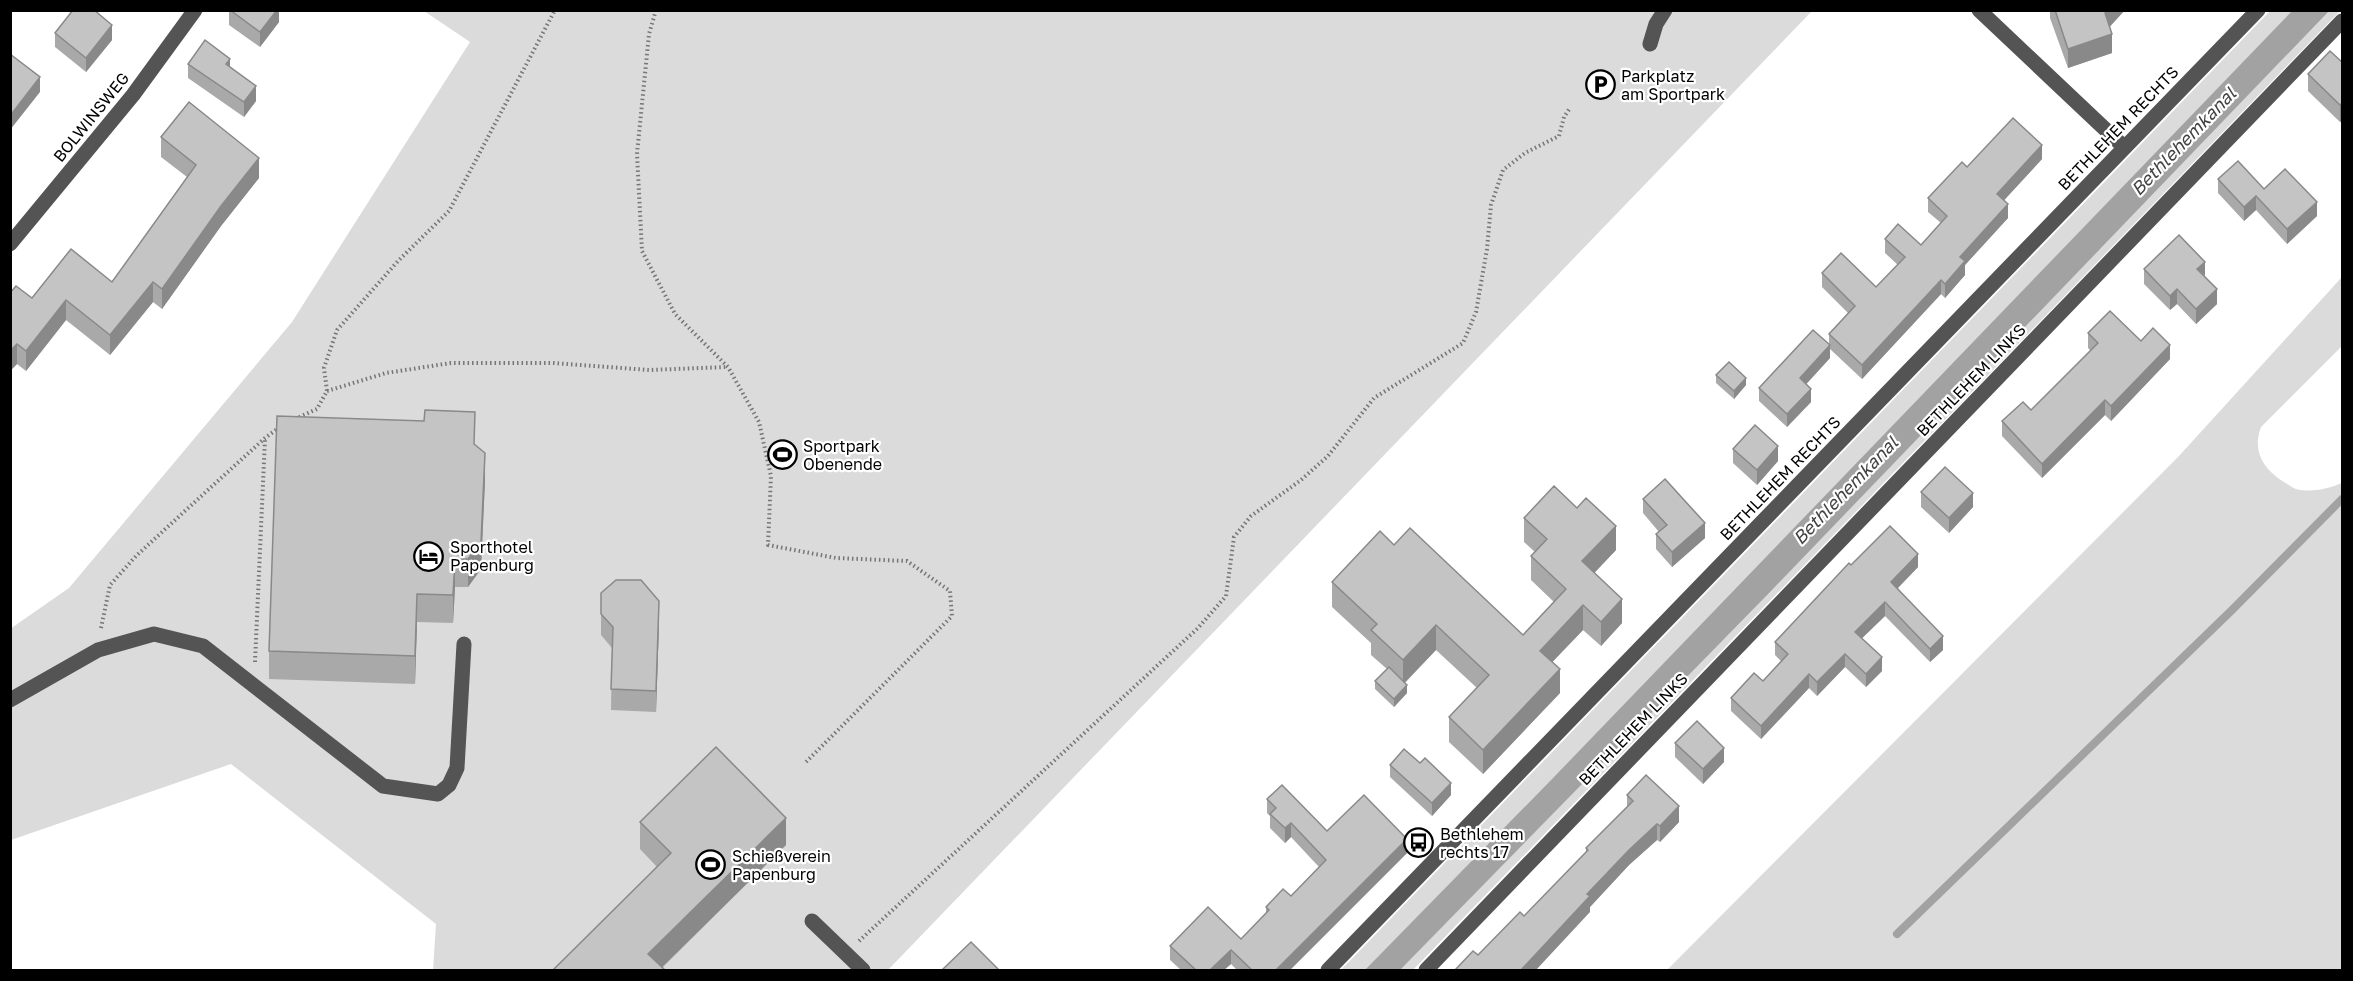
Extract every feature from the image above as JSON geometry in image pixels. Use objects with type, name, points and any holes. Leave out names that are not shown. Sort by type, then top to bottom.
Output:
[{"type":"street","name":"BOLWINSWEG","points":[[10,244],[133,95],[195,10]]},
{"type":"street","points":[[1650,44],[1656,24],[1665,10]]},
{"type":"street","points":[[1979,10],[2124,147]]},
{"type":"street","name":"BETHLEHEM RECHTS","points":[[1328,970],[2258,10]]},
{"type":"street","name":"BETHLEHEM LINKS","points":[[1426,970],[2343,21]]},
{"type":"street","points":[[10,700],[98,650],[154,634],[203,646],[383,786],[438,794],[449,785],[458,768],[464,644]]},
{"type":"street","points":[[812,921],[863,970]]},
{"type":"path","points":[[98,650],[110,585],[136,556],[275,429],[317,409],[327,391],[324,368],[337,330],[398,261],[449,211],[555,10]]},
{"type":"path","points":[[656,10],[649,34],[638,154],[642,251],[675,314],[728,367],[759,422],[771,477],[768,545],[836,558],[908,561],[950,591],[952,616],[805,763]]},
{"type":"path","points":[[845,953],[1198,628],[1226,596],[1234,537],[1251,516],[1301,480],[1328,456],[1374,398],[1463,343],[1476,312],[1487,249],[1491,205],[1503,170],[1526,153],[1558,136],[1564,117],[1570,108]]},
{"type":"path","points":[[327,391],[386,373],[451,363],[553,363],[649,370],[728,367]]},
{"type":"path","points":[[254,686],[265,438]]},
{"type":"shaded area","name":"Sportpark Obenende","points":[[424,11],[1812,11],[888,970],[433,970],[436,924],[231,764],[11,840],[10,629],[69,588],[292,322],[470,42]]},
{"type":"shaded area","points":[[2270,11],[2340,11],[1413,970],[1341,970]]},
{"type":"shaded area","points":[[2342,277],[2342,346],[2261,427],[2258,444],[2261,459],[2265,465],[2277,477],[2294,488],[2317,490],[2342,483],[2342,970],[1667,970],[2179,456]]},
{"type":"water","name":"Bethlehemkanal","points":[[2292,11],[2329,11],[1769,593],[1400,970],[1365,970],[1554,777]]},
{"type":"building","points":[[73,10],[94,10],[112,25],[86,58],[55,33]]},
{"type":"building","points":[[230,10],[277,10],[260,32]]},
{"type":"building","points":[[2055,10],[2107,10],[2105,13],[2112,34],[2068,49]]},
{"type":"building","points":[[205,40],[230,59],[226,64],[256,86],[244,102],[188,64]]},
{"type":"building","points":[[2330,51],[2343,63],[2343,102],[2340,105],[2308,74]]},
{"type":"building","points":[[10,54],[40,77],[10,116]]},
{"type":"building","points":[[189,102],[259,158],[221,206],[162,289],[153,282],[110,335],[66,300],[26,351],[17,344],[10,351],[10,293],[16,286],[32,298],[71,249],[112,282],[196,165],[161,137]]},
{"type":"building","points":[[2013,118],[2042,145],[1997,194],[2008,204],[1960,257],[1965,261],[1945,284],[1941,280],[1862,365],[1829,334],[1855,306],[1822,273],[1841,253],[1876,287],[1905,257],[1885,239],[1898,224],[1921,245],[1947,216],[1928,198],[1962,162],[1967,167]]},
{"type":"building","points":[[2238,161],[2264,189],[2285,169],[2317,202],[2287,229],[2256,196],[2244,207],[2218,179]]},
{"type":"building","points":[[2179,235],[2205,262],[2197,269],[2217,289],[2196,309],[2177,289],[2170,296],[2144,269]]},
{"type":"building","points":[[2110,311],[2141,341],[2153,328],[2170,345],[2111,406],[2105,400],[2042,464],[2002,421],[2023,402],[2031,410],[2098,343],[2088,333]]},
{"type":"building","points":[[1813,330],[1830,345],[1800,378],[1811,389],[1787,414],[1759,388]]},
{"type":"building","points":[[1729,362],[1746,378],[1734,391],[1716,375]]},
{"type":"building","points":[[425,410],[475,412],[474,444],[485,453],[481,542],[468,559],[455,559],[453,595],[417,594],[415,656],[269,651],[277,416],[424,421]]},
{"type":"building","points":[[1755,425],[1778,446],[1757,470],[1733,449]]},
{"type":"building","points":[[1945,467],[1973,493],[1949,518],[1921,492]]},
{"type":"building","points":[[1665,479],[1705,523],[1672,552],[1656,534],[1667,525],[1643,499]]},
{"type":"building","points":[[1554,486],[1577,508],[1586,498],[1616,526],[1582,561],[1622,599],[1601,622],[1583,605],[1540,651],[1560,669],[1483,750],[1449,717],[1489,675],[1436,625],[1403,660],[1371,630],[1377,624],[1332,582],[1380,531],[1394,545],[1410,528],[1523,635],[1566,589],[1531,556],[1547,539],[1524,518]]},
{"type":"building","points":[[1890,526],[1918,554],[1891,582],[1943,636],[1930,649],[1885,602],[1855,632],[1882,657],[1866,674],[1845,654],[1817,682],[1809,674],[1761,726],[1731,698],[1754,673],[1763,681],[1788,654],[1775,642],[1849,563],[1851,565]]},
{"type":"building","points":[[616,580],[641,580],[659,601],[656,691],[611,689],[613,627],[601,614],[601,593]]},
{"type":"building","points":[[1389,667],[1407,685],[1394,699],[1375,681]]},
{"type":"building","points":[[1697,721],[1724,748],[1703,769],[1675,743]]},
{"type":"building","name":"Schießverein Papenburg","points":[[716,747],[786,818],[648,954],[665,970],[553,970],[671,853],[640,822]]},
{"type":"building","points":[[1404,749],[1420,763],[1425,758],[1451,783],[1432,803],[1390,765]]},
{"type":"building","points":[[1646,775],[1679,806],[1660,826],[1657,824],[1629,850],[1521,970],[1455,970],[1473,951],[1478,955],[1520,912],[1524,916],[1633,801],[1627,795]]},
{"type":"building","points":[[1282,785],[1327,831],[1364,795],[1407,839],[1276,970],[1252,970],[1231,950],[1210,970],[1196,970],[1170,946],[1208,907],[1241,939],[1269,910],[1266,907],[1283,889],[1291,896],[1326,860],[1291,823],[1285,828],[1270,814],[1276,808],[1267,799]]},
{"type":"building","points":[[971,942],[999,970],[942,970]]},
{"type":"waterway","points":[[1897,934],[2231,611],[2342,499]]},
{"type":"place","name":"Parkplatz am Sportpark","points":[[1600,85]]},
{"type":"place","name":"Sportpark Obenende","points":[[782,455]]},
{"type":"place","name":"Sporthotel Papenburg","points":[[429,556]]},
{"type":"place","name":"Bethlehem rechts 17","points":[[1419,843]]},
{"type":"place","name":"Schießverein Papenburg","points":[[711,865]]}]
